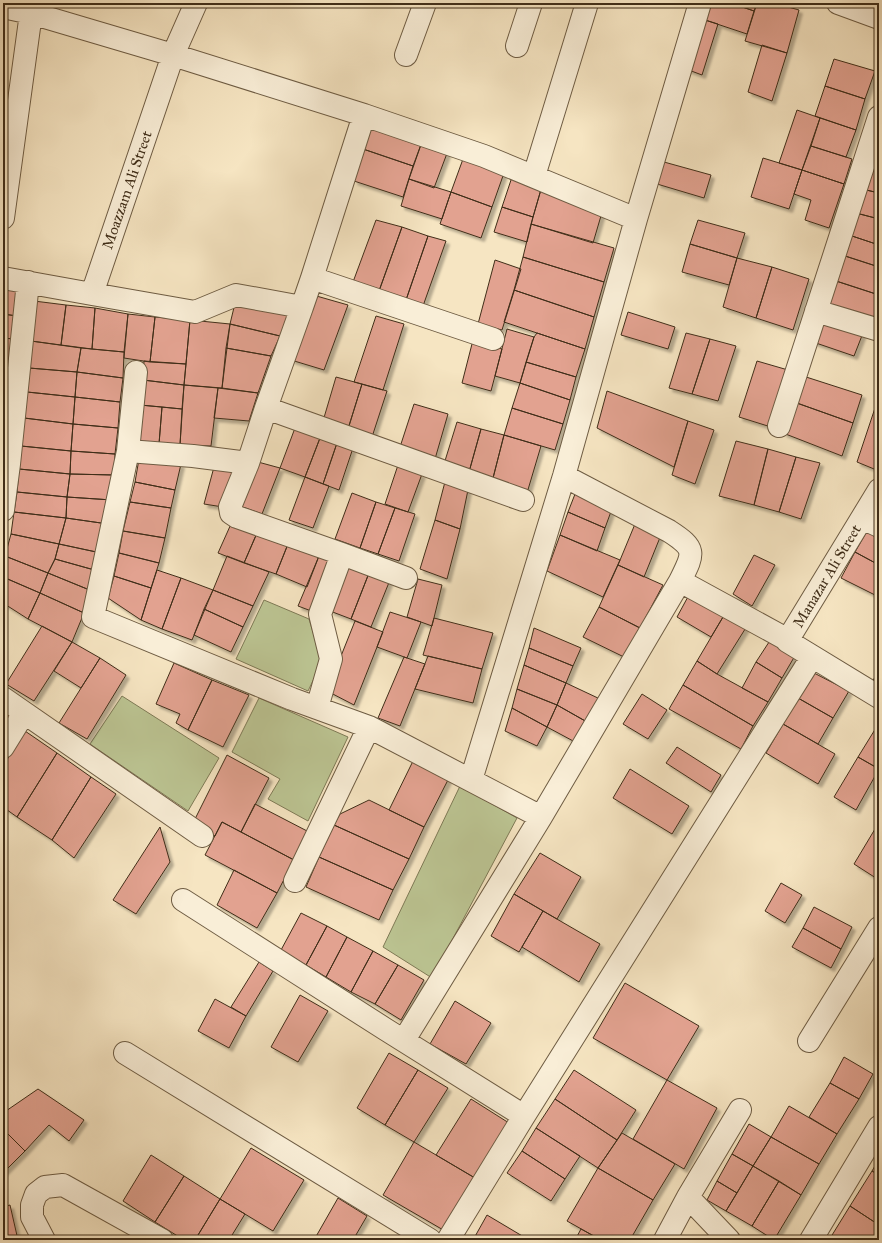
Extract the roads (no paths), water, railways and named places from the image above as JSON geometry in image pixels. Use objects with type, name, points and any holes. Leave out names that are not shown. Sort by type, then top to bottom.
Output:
[{"type":"street","name":"Moazzam Ali Street","points":[[92,294],[173,54],[196,3]]},
{"type":"street","points":[[406,55],[425,3]]},
{"type":"street","points":[[517,46],[531,3]]},
{"type":"street","points":[[534,176],[587,3]]},
{"type":"street","points":[[471,780],[564,476],[636,219],[700,3]]},
{"type":"street","points":[[838,3],[879,18]]},
{"type":"street","points":[[3,7],[31,12],[173,54],[364,115],[484,156],[636,219]]},
{"type":"street","points":[[3,218],[31,12]]},
{"type":"street","points":[[364,115],[312,278],[248,463],[230,507],[231,513],[238,517],[406,578]]},
{"type":"street","points":[[779,426],[879,117]]},
{"type":"street","points":[[3,278],[195,312],[236,296],[302,307]]},
{"type":"street","points":[[312,278],[493,339]]},
{"type":"street","points":[[3,510],[28,282]]},
{"type":"street","points":[[816,311],[879,330]]},
{"type":"street","points":[[136,372],[128,452],[93,617],[318,708],[369,727],[541,817]]},
{"type":"street","points":[[266,408],[523,500]]},
{"type":"street","points":[[128,452],[193,456],[248,463]]},
{"type":"street","points":[[404,1040],[541,817],[680,581],[690,561],[691,550],[685,540],[564,476]]},
{"type":"street","name":"Manazar Ali Street","points":[[788,641],[870,522],[879,490]]},
{"type":"street","points":[[318,708],[331,659],[320,614],[342,554]]},
{"type":"street","points":[[680,581],[788,641],[879,697]]},
{"type":"street","points":[[448,1240],[524,1116],[812,657]]},
{"type":"street","points":[[3,698],[202,836]]},
{"type":"street","points":[[3,747],[24,713]]},
{"type":"street","points":[[294,881],[369,727]]},
{"type":"street","points":[[183,900],[524,1116]]},
{"type":"street","points":[[809,1040],[879,928]]},
{"type":"street","points":[[124,1053],[430,1240]]},
{"type":"street","points":[[665,1240],[688,1197],[740,1110]]},
{"type":"street","points":[[811,1240],[879,1126]]},
{"type":"street","points":[[44,1240],[32,1217],[32,1205],[36,1194],[45,1186],[63,1186],[162,1240]]},
{"type":"street","points":[[688,1197],[729,1240]]}]
